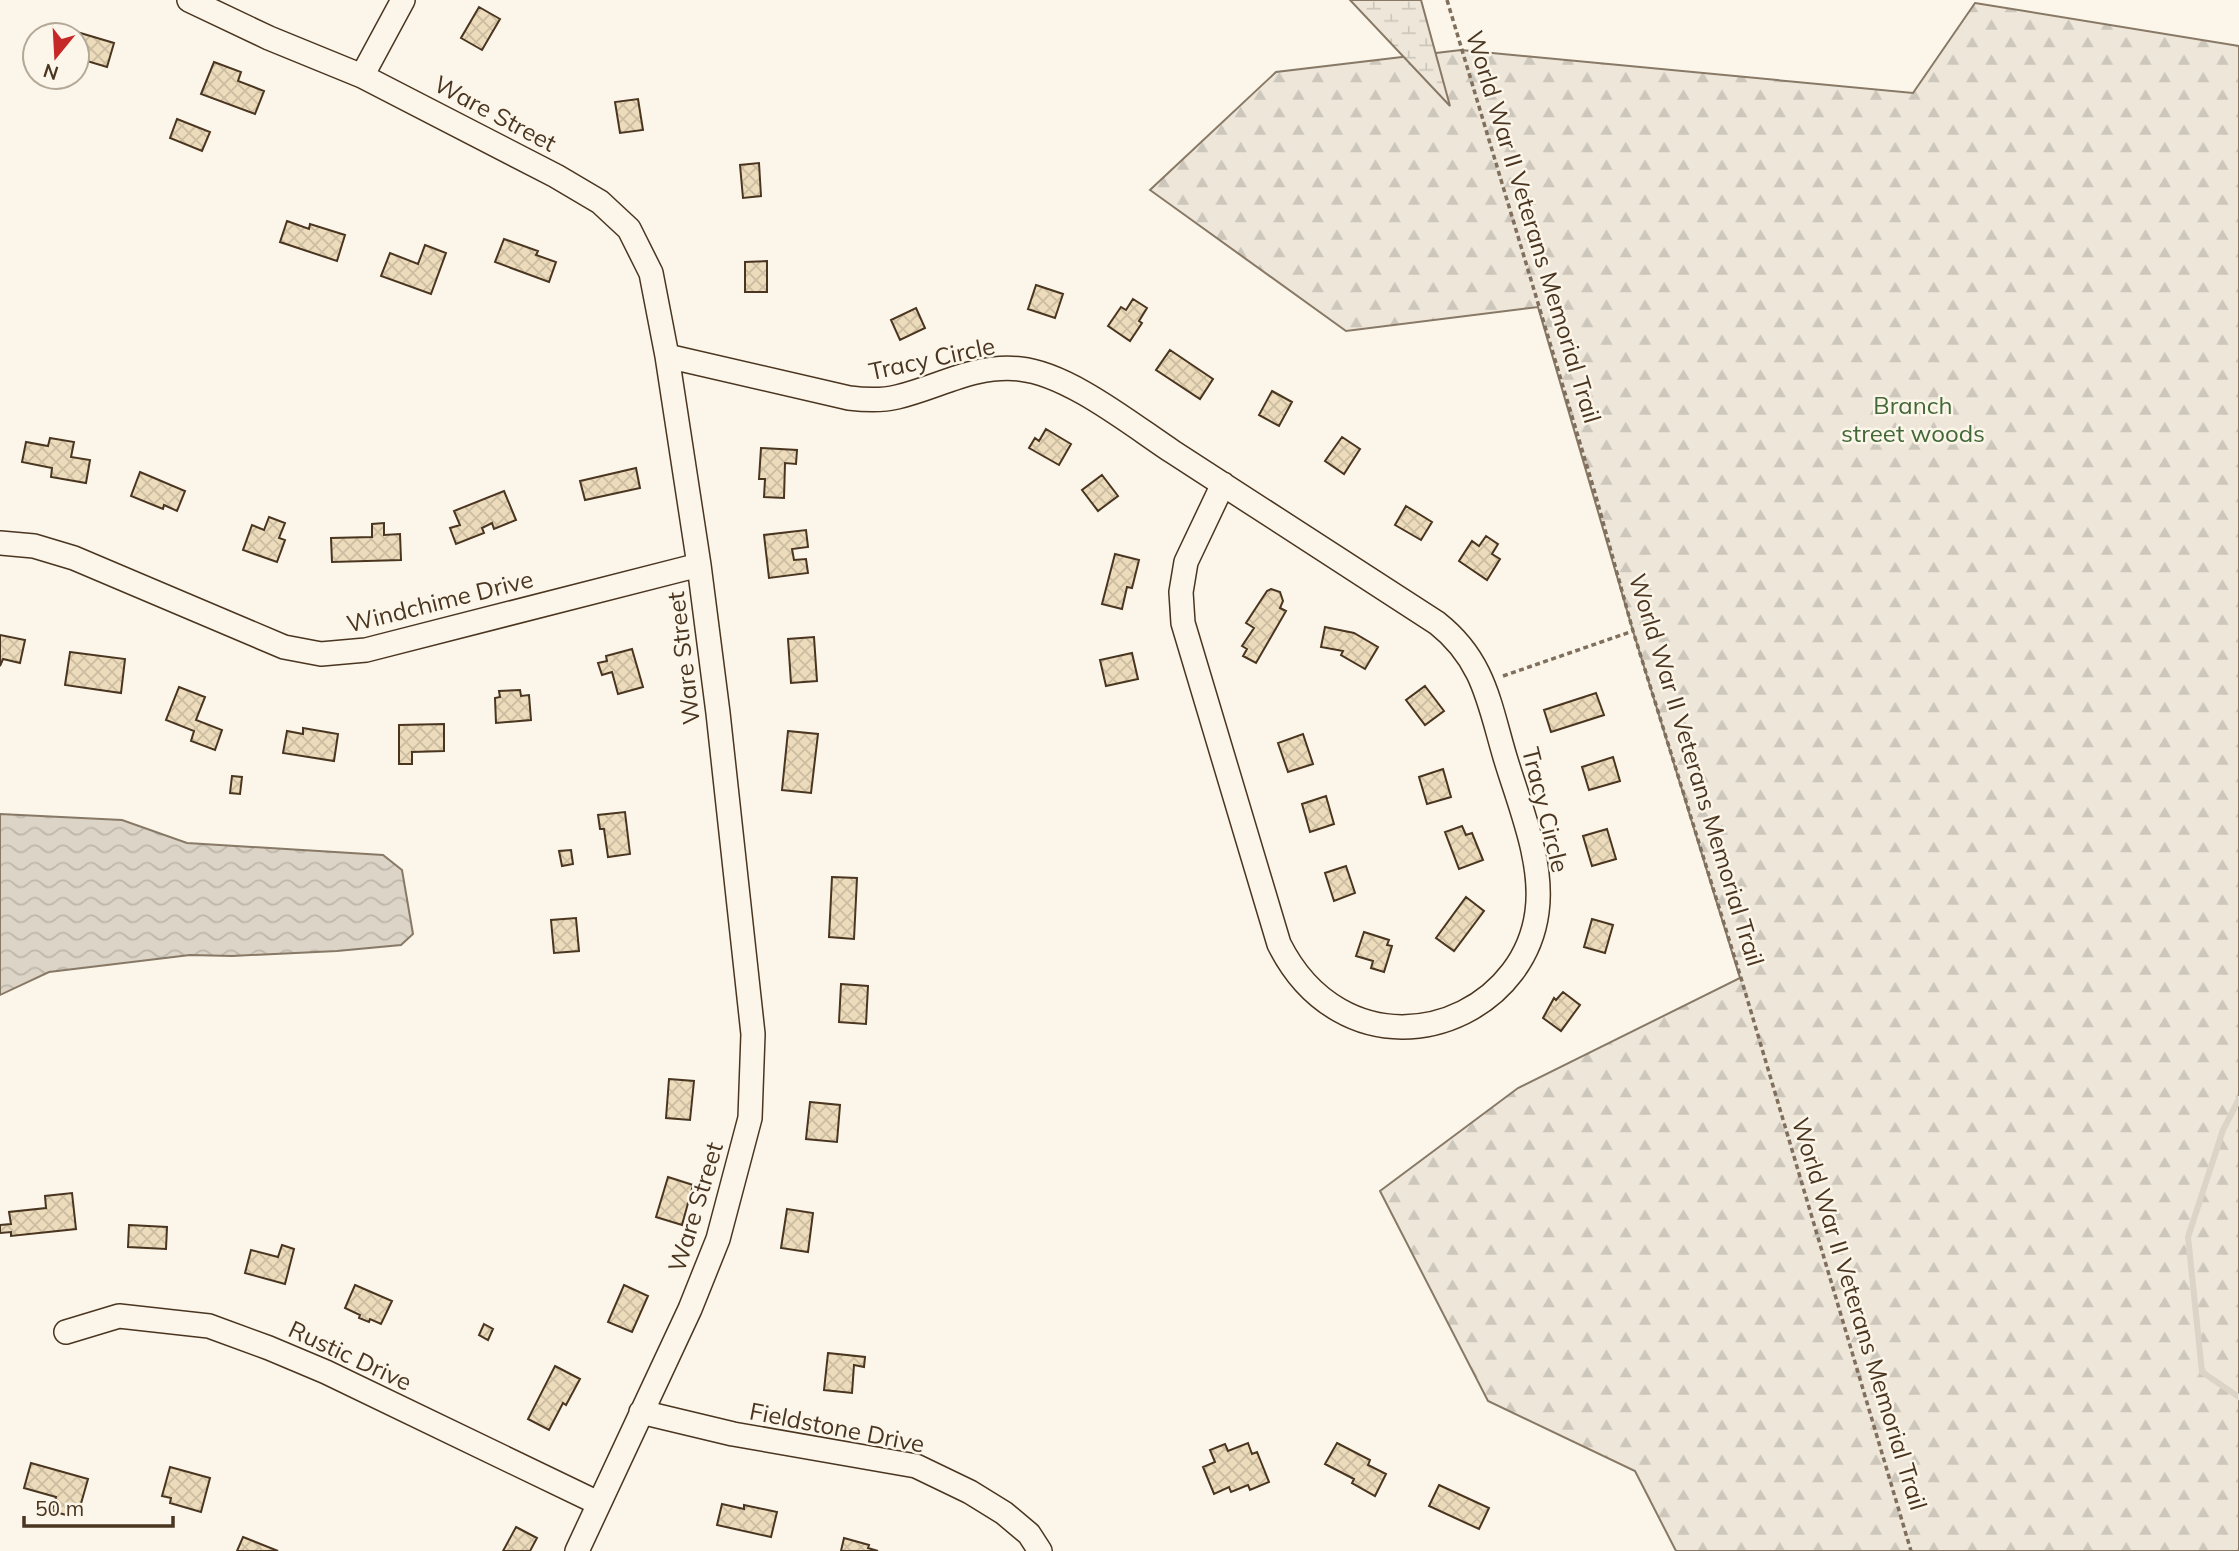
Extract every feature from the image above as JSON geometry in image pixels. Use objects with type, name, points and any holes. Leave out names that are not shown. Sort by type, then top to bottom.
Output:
[{"type":"street","name":"Ware Street","points":[[189,0],[362,76],[546,170],[600,202],[629,229],[651,273],[667,356],[699,565],[753,1034],[750,1118],[718,1239],[690,1309],[577,1551]]},
{"type":"street","points":[[362,76],[403,0]]},
{"type":"street","name":"Tracy Circle","points":[[667,356],[865,400],[897,397],[981,370],[1021,369],[1040,373],[1078,391],[1437,623],[1453,636],[1466,650],[1483,683],[1535,858],[1539,895],[1530,939],[1518,964],[1494,992],[1464,1013],[1447,1020],[1411,1027],[1384,1025],[1357,1018],[1340,1011],[1310,989],[1279,944],[1183,623],[1181,592],[1185,562],[1223,485]]},
{"type":"street","name":"Windchime Drive","points":[[0,543],[34,546],[74,558],[284,647],[321,654],[366,650],[699,565]]},
{"type":"street","name":"Rustic Drive","points":[[66,1332],[119,1316],[209,1326],[326,1372],[598,1503]]},
{"type":"street","name":"Fieldstone Drive","points":[[641,1412],[733,1434],[916,1466],[970,1492],[1004,1513],[1029,1534],[1040,1551]]},
{"type":"path","name":"World War II Veterans Memorial Trail","points":[[1447,0],[1595,494],[1633,631],[1752,1014],[1911,1551]]},
{"type":"path","points":[[1483,683],[1633,631]]},
{"type":"green space","points":[[1350,0],[1421,0],[1450,106]]},
{"type":"green space","name":"Branch street woods","points":[[1975,3],[2239,46],[2239,1551],[1676,1551],[1635,1471],[1488,1401],[1380,1191],[1518,1088],[1740,978],[1633,631],[1538,307],[1346,331],[1150,190],[1276,72],[1461,50],[1913,93]]},
{"type":"water","points":[[0,814],[122,820],[187,843],[383,855],[402,870],[413,934],[401,945],[232,956],[190,955],[49,972],[0,995]]},
{"type":"building","points":[[479,7],[500,19],[482,50],[461,38]]},
{"type":"building","points":[[91,36],[114,43],[107,67],[91,62]]},
{"type":"building","points":[[214,62],[241,72],[238,81],[264,91],[255,114],[201,94]]},
{"type":"building","points":[[638,99],[643,130],[620,133],[615,102]]},
{"type":"building","points":[[177,119],[210,132],[202,151],[170,138]]},
{"type":"building","points":[[759,163],[761,196],[743,198],[740,165]]},
{"type":"building","points":[[287,221],[309,229],[310,224],[345,235],[337,261],[280,242]]},
{"type":"building","points":[[504,239],[538,251],[536,255],[556,262],[549,282],[495,262]]},
{"type":"building","points":[[425,245],[446,253],[431,294],[381,276],[390,253],[418,264]]},
{"type":"building","points":[[767,261],[767,292],[745,292],[745,262]]},
{"type":"building","points":[[1036,285],[1063,294],[1055,318],[1028,309]]},
{"type":"building","points":[[1133,299],[1147,308],[1139,321],[1142,323],[1130,341],[1108,326],[1121,307],[1126,310]]},
{"type":"building","points":[[916,308],[925,328],[900,340],[891,320]]},
{"type":"building","points":[[1170,350],[1213,379],[1200,399],[1156,370]]},
{"type":"building","points":[[1272,391],[1292,402],[1279,426],[1259,415]]},
{"type":"building","points":[[1046,429],[1071,444],[1059,465],[1029,448],[1035,438],[1039,441]]},
{"type":"building","points":[[1342,437],[1360,449],[1344,474],[1325,461]]},
{"type":"building","points":[[50,438],[74,442],[71,457],[90,460],[86,483],[51,477],[52,468],[22,462],[26,442],[48,446]]},
{"type":"building","points":[[761,448],[797,450],[796,464],[785,463],[784,498],[764,497],[765,479],[759,479]]},
{"type":"building","points":[[636,468],[640,488],[585,500],[580,481]]},
{"type":"building","points":[[140,472],[185,491],[177,511],[164,505],[163,509],[131,496]]},
{"type":"building","points":[[1102,475],[1118,496],[1098,511],[1082,490]]},
{"type":"building","points":[[504,491],[516,520],[494,529],[492,523],[482,528],[484,533],[456,544],[450,528],[460,525],[454,511]]},
{"type":"building","points":[[1406,506],[1432,522],[1421,540],[1395,525]]},
{"type":"building","points":[[269,517],[285,523],[279,538],[285,540],[277,562],[243,550],[252,525],[264,530]]},
{"type":"building","points":[[384,523],[384,535],[400,534],[401,560],[332,562],[331,538],[372,537],[372,524]]},
{"type":"building","points":[[806,530],[808,547],[792,549],[794,560],[806,559],[808,573],[769,578],[764,535]]},
{"type":"building","points":[[1486,536],[1498,544],[1492,554],[1500,559],[1487,580],[1459,561],[1472,541],[1479,546]]},
{"type":"building","points":[[1115,554],[1139,560],[1132,588],[1127,587],[1122,609],[1102,604]]},
{"type":"building","points":[[1271,589],[1280,592],[1283,601],[1280,608],[1286,611],[1256,663],[1243,656],[1247,649],[1242,646],[1254,628],[1246,623]]},
{"type":"building","points":[[1325,627],[1354,633],[1378,647],[1365,669],[1341,655],[1343,651],[1321,647]]},
{"type":"building","points":[[0,635],[25,640],[20,663],[3,659],[0,666]]},
{"type":"building","points":[[814,637],[817,681],[791,683],[788,639]]},
{"type":"building","points":[[632,649],[643,687],[618,694],[612,672],[602,675],[598,663],[607,661],[606,656]]},
{"type":"building","points":[[70,652],[125,659],[121,693],[65,685]]},
{"type":"building","points":[[1132,653],[1138,679],[1106,686],[1100,660]]},
{"type":"building","points":[[1425,686],[1444,711],[1425,725],[1406,700]]},
{"type":"building","points":[[179,687],[205,697],[196,720],[222,730],[215,750],[191,741],[194,731],[166,720]]},
{"type":"building","points":[[520,690],[521,696],[529,695],[531,720],[496,723],[495,698],[500,697],[499,691]]},
{"type":"building","points":[[1596,693],[1604,715],[1551,732],[1544,710]]},
{"type":"building","points":[[444,724],[444,751],[412,752],[412,764],[399,764],[399,725]]},
{"type":"building","points":[[303,728],[338,734],[334,761],[283,753],[287,731],[303,734]]},
{"type":"building","points":[[788,731],[818,734],[811,793],[782,790]]},
{"type":"building","points":[[1303,734],[1313,764],[1288,772],[1278,743]]},
{"type":"building","points":[[1613,757],[1620,781],[1589,790],[1582,767]]},
{"type":"building","points":[[1443,769],[1451,797],[1427,804],[1419,777]]},
{"type":"building","points":[[232,776],[242,777],[240,794],[230,793]]},
{"type":"building","points":[[1326,796],[1334,824],[1310,832],[1302,804]]},
{"type":"building","points":[[625,812],[630,854],[608,857],[604,829],[600,829],[598,815]]},
{"type":"building","points":[[1462,826],[1466,835],[1472,833],[1483,860],[1459,869],[1445,832]]},
{"type":"building","points":[[1607,829],[1616,859],[1592,866],[1583,836]]},
{"type":"building","points":[[571,850],[573,864],[562,866],[559,851]]},
{"type":"building","points":[[1346,866],[1355,893],[1334,901],[1325,873]]},
{"type":"building","points":[[832,877],[857,878],[854,939],[829,937]]},
{"type":"building","points":[[1466,897],[1484,911],[1454,951],[1436,938]]},
{"type":"building","points":[[576,918],[579,951],[554,953],[551,920]]},
{"type":"building","points":[[1592,919],[1613,925],[1605,953],[1584,947]]},
{"type":"building","points":[[1364,932],[1389,940],[1387,945],[1392,946],[1384,972],[1371,968],[1373,961],[1356,956]]},
{"type":"building","points":[[841,984],[868,986],[866,1024],[839,1022]]},
{"type":"building","points":[[1563,992],[1580,1005],[1561,1031],[1543,1018],[1554,998],[1556,1000]]},
{"type":"building","points":[[669,1079],[694,1081],[690,1120],[666,1118]]},
{"type":"building","points":[[810,1102],[840,1105],[837,1142],[806,1139]]},
{"type":"building","points":[[668,1177],[693,1185],[682,1225],[656,1217]]},
{"type":"building","points":[[72,1193],[76,1229],[11,1236],[11,1232],[0,1233],[0,1225],[11,1224],[9,1212],[46,1208],[45,1196]]},
{"type":"building","points":[[787,1209],[813,1213],[808,1252],[781,1248]]},
{"type":"building","points":[[129,1225],[167,1227],[166,1249],[128,1247]]},
{"type":"building","points":[[282,1245],[294,1249],[285,1284],[245,1273],[251,1250],[278,1257]]},
{"type":"building","points":[[355,1285],[392,1301],[381,1324],[359,1318],[360,1315],[345,1308]]},
{"type":"building","points":[[624,1285],[648,1296],[632,1332],[608,1322]]},
{"type":"building","points":[[484,1324],[493,1329],[488,1340],[479,1335]]},
{"type":"building","points":[[828,1353],[865,1357],[864,1367],[854,1365],[852,1393],[824,1390]]},
{"type":"building","points":[[555,1366],[580,1379],[549,1430],[528,1419]]},
{"type":"building","points":[[1248,1443],[1252,1454],[1257,1452],[1269,1482],[1250,1490],[1248,1485],[1231,1492],[1229,1487],[1214,1494],[1203,1467],[1215,1462],[1210,1450],[1225,1444],[1228,1451]]},
{"type":"building","points":[[1337,1443],[1370,1460],[1368,1465],[1386,1474],[1375,1496],[1352,1483],[1354,1479],[1325,1464]]},
{"type":"building","points":[[31,1463],[88,1479],[80,1507],[69,1504],[66,1515],[52,1511],[56,1497],[24,1488]]},
{"type":"building","points":[[170,1467],[210,1478],[201,1512],[170,1503],[171,1498],[162,1496]]},
{"type":"building","points":[[1439,1485],[1489,1508],[1479,1529],[1429,1506]]},
{"type":"building","points":[[722,1504],[744,1509],[744,1505],[777,1512],[771,1537],[717,1525]]},
{"type":"building","points":[[516,1527],[537,1538],[530,1551],[503,1551]]},
{"type":"building","points":[[243,1537],[278,1551],[237,1551]]},
{"type":"building","points":[[844,1538],[869,1545],[868,1548],[878,1551],[841,1551]]},
{"type":"waterway","points":[[2239,1099],[2223,1130],[2188,1237],[2202,1372],[2239,1397]]}]
